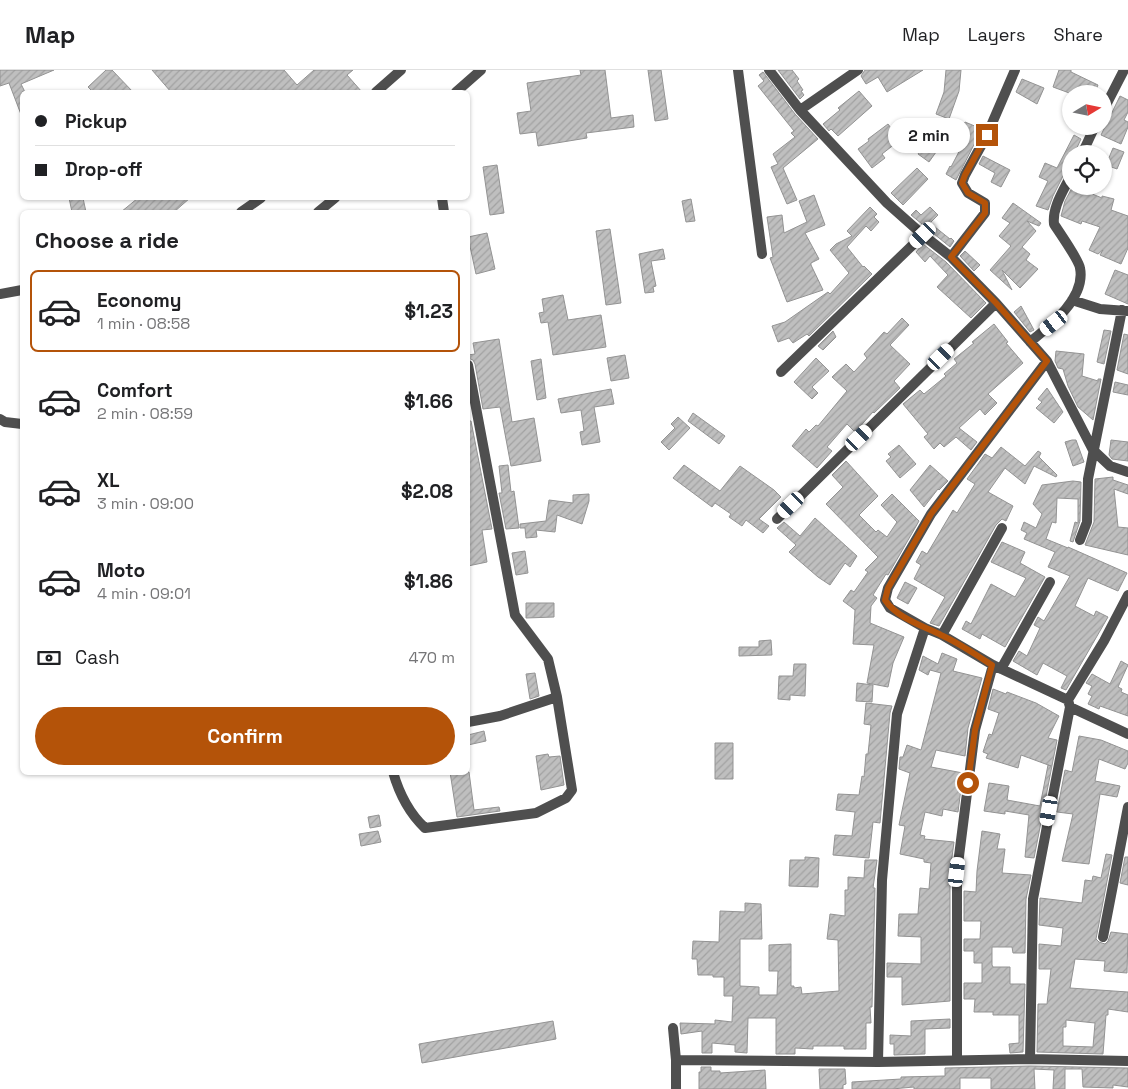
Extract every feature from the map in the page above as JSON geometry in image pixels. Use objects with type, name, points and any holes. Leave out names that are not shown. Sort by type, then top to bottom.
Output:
[{"type":"street","points":[[378,90],[401,70]]},
{"type":"street","points":[[458,90],[481,70]]},
{"type":"street","points":[[738,70],[762,254]]},
{"type":"street","points":[[769,70],[800,110],[887,203],[951,257],[996,303],[1047,361],[1093,450],[1110,466],[1128,472]]},
{"type":"street","points":[[800,110],[858,70]]},
{"type":"street","points":[[951,257],[985,213],[985,203],[968,193],[962,183],[987,135],[1014,70]]},
{"type":"street","points":[[1112,93],[1124,70]]},
{"type":"street","points":[[1030,342],[1054,323],[1072,300],[1079,282],[1080,267],[1054,224],[1053,217],[1062,194]]},
{"type":"street","points":[[244,210],[258,200]]},
{"type":"street","points":[[321,210],[333,200]]},
{"type":"street","points":[[781,372],[923,235]]},
{"type":"street","points":[[0,294],[20,290]]},
{"type":"street","points":[[1072,300],[1100,309],[1125,310],[1093,450],[1088,479],[1087,522],[1080,540]]},
{"type":"street","points":[[777,519],[996,303]]},
{"type":"street","points":[[1047,361],[931,514],[888,588],[885,600],[890,608],[925,628],[942,635],[997,667],[1128,734]]},
{"type":"street","points":[[394,775],[398,790],[416,820],[425,828],[536,813],[566,798],[572,790],[557,697],[548,659],[515,615],[470,376]]},
{"type":"street","points":[[0,419],[5,422],[20,424]]},
{"type":"street","points":[[942,635],[1002,528]]},
{"type":"street","points":[[957,1059],[957,872],[975,730],[997,667],[1050,582]]},
{"type":"street","points":[[1030,1059],[1033,899],[1069,703],[1128,595]]},
{"type":"street","points":[[878,1062],[882,880],[897,714],[925,628]]},
{"type":"street","points":[[470,722],[500,716],[557,697]]},
{"type":"street","points":[[1103,937],[1128,807]]},
{"type":"street","points":[[673,1028],[676,1089]]},
{"type":"street","points":[[676,1060],[878,1062],[1030,1059],[1128,1061]]},
{"type":"building","points":[[0,70],[54,70],[21,84],[24,90],[20,90],[20,112],[9,83],[0,86]]},
{"type":"building","points":[[106,70],[112,70],[131,90],[91,90],[88,87]]},
{"type":"building","points":[[152,70],[284,70],[297,85],[314,70],[353,70],[347,75],[360,90],[169,90]]},
{"type":"building","points":[[580,70],[605,70],[611,118],[633,115],[634,127],[586,133],[587,138],[538,146],[536,132],[520,134],[517,113],[531,111],[527,83],[581,75]]},
{"type":"building","points":[[648,70],[661,70],[668,119],[655,121]]},
{"type":"building","points":[[778,70],[792,70],[799,79],[797,81],[804,95],[800,99]]},
{"type":"building","points":[[865,70],[923,70],[887,92],[878,77],[866,84],[861,76]]},
{"type":"building","points":[[946,70],[961,70],[959,91],[949,119],[936,114],[944,92]]},
{"type":"building","points":[[1059,70],[1071,70],[1071,72],[1098,85],[1062,85],[1062,90],[1053,87]]},
{"type":"building","points":[[763,72],[795,114],[818,139],[783,168],[797,200],[787,204],[771,167],[778,164],[773,154],[795,137],[791,133],[794,131],[758,86],[764,81],[759,75]]},
{"type":"building","points":[[1022,79],[1044,88],[1037,104],[1016,92]]},
{"type":"building","points":[[859,91],[872,106],[838,136],[831,129],[829,131],[823,124],[840,110],[838,108]]},
{"type":"building","points":[[1120,96],[1128,100],[1128,112],[1124,120],[1128,122],[1128,127],[1121,144],[1101,135],[1112,135],[1112,112]]},
{"type":"building","points":[[965,122],[982,129],[956,180],[946,174],[966,138],[959,135]]},
{"type":"building","points":[[888,124],[900,140],[882,154],[885,158],[872,168],[858,149]]},
{"type":"building","points":[[935,130],[946,138],[929,162],[918,154]]},
{"type":"building","points":[[1074,135],[1081,139],[1078,145],[1069,145]]},
{"type":"building","points":[[1113,148],[1124,152],[1117,169],[1112,167]]},
{"type":"building","points":[[983,156],[1010,170],[1001,187],[991,182],[995,173],[979,164]]},
{"type":"building","points":[[1062,158],[1062,178],[1048,210],[1036,206],[1048,181],[1039,177],[1045,163],[1057,168]]},
{"type":"building","points":[[497,165],[504,213],[490,215],[483,167]]},
{"type":"building","points":[[917,168],[928,179],[903,205],[891,193]]},
{"type":"building","points":[[814,195],[825,225],[805,233],[819,259],[811,263],[811,265],[823,290],[787,302],[770,258],[773,257],[767,217],[782,215],[784,233],[807,222],[799,201]]},
{"type":"building","points":[[1068,195],[1095,195],[1114,199],[1111,210],[1128,216],[1128,248],[1121,264],[1100,255],[1103,250],[1098,254],[1089,250],[1100,227],[1082,221],[1081,224],[1061,216]]},
{"type":"building","points":[[691,199],[695,221],[686,222],[682,201]]},
{"type":"building","points":[[69,200],[83,200],[86,210],[72,210]]},
{"type":"building","points":[[136,200],[188,200],[176,210],[123,210]]},
{"type":"building","points":[[1013,203],[1041,223],[1039,226],[1027,221],[1036,231],[1022,247],[1030,254],[1026,260],[1038,269],[1020,288],[1002,270],[1012,290],[990,270],[1011,246],[999,236],[1010,223],[1002,218]]},
{"type":"building","points":[[870,207],[877,214],[874,217],[879,222],[871,231],[866,226],[847,247],[863,267],[872,274],[809,336],[807,334],[793,343],[789,338],[778,342],[772,326],[785,322],[828,292],[830,294],[849,273],[830,250],[836,244],[852,236],[847,231]]},
{"type":"building","points":[[930,207],[938,215],[930,223],[954,241],[950,247],[911,215],[916,210],[921,215]]},
{"type":"building","points":[[610,229],[621,303],[606,305],[596,231]]},
{"type":"building","points":[[487,233],[495,269],[476,274],[470,246],[470,237]]},
{"type":"building","points":[[923,244],[946,262],[986,303],[971,318],[937,287],[948,275],[930,256],[925,262],[916,252]]},
{"type":"building","points":[[663,249],[665,259],[651,261],[656,286],[653,287],[654,292],[645,293],[639,254]]},
{"type":"building","points":[[965,251],[980,265],[974,271],[960,256]]},
{"type":"building","points":[[1115,270],[1128,275],[1128,304],[1105,294]]},
{"type":"building","points":[[563,295],[568,320],[601,315],[606,347],[553,355],[548,322],[541,323],[539,313],[544,312],[542,299]]},
{"type":"building","points":[[1021,306],[1034,330],[1030,332],[1014,312]]},
{"type":"building","points":[[902,318],[909,325],[890,345],[910,364],[894,381],[900,388],[873,412],[855,432],[847,424],[827,447],[832,451],[817,468],[792,446],[806,429],[809,432],[816,425],[818,426],[847,391],[832,377],[846,364],[854,372],[867,358],[864,354],[884,332],[887,334]]},
{"type":"building","points":[[994,324],[1008,342],[1006,343],[1023,363],[988,394],[997,403],[985,415],[980,409],[959,428],[977,442],[971,450],[956,437],[944,447],[940,443],[934,449],[924,437],[928,434],[903,404],[920,390],[924,394],[946,376],[944,374],[957,363],[954,359]]},
{"type":"building","points":[[1104,330],[1111,331],[1104,364],[1097,362]]},
{"type":"building","points":[[833,331],[836,337],[823,350],[818,346]]},
{"type":"building","points":[[1124,334],[1128,335],[1128,374],[1117,370]]},
{"type":"building","points":[[499,339],[512,422],[534,418],[541,461],[511,466],[500,407],[483,409],[475,364],[470,359],[470,355],[475,354],[473,343]]},
{"type":"building","points":[[1056,351],[1084,354],[1082,376],[1098,381],[1098,379],[1101,379],[1093,420],[1078,407],[1068,386],[1063,369],[1058,368],[1055,361]]},
{"type":"building","points":[[625,355],[629,378],[611,381],[607,358]]},
{"type":"building","points":[[816,358],[829,371],[812,387],[818,393],[812,399],[794,382]]},
{"type":"building","points":[[541,359],[546,398],[537,400],[531,361]]},
{"type":"building","points":[[1115,382],[1128,385],[1128,395],[1113,392]]},
{"type":"building","points":[[1047,388],[1063,412],[1054,423],[1036,408],[1042,402],[1038,399]]},
{"type":"building","points":[[611,389],[614,404],[594,407],[600,442],[582,445],[580,432],[584,431],[581,410],[561,413],[558,399]]},
{"type":"building","points":[[693,413],[725,436],[719,444],[688,421]]},
{"type":"building","points":[[678,417],[690,428],[669,450],[661,442],[675,428],[671,424]]},
{"type":"building","points":[[470,421],[492,529],[482,530],[487,562],[470,566]]},
{"type":"building","points":[[1076,440],[1084,462],[1073,466],[1065,442]]},
{"type":"building","points":[[1111,440],[1128,442],[1128,461],[1112,459],[1109,455]]},
{"type":"building","points":[[899,445],[916,464],[900,478],[886,461],[891,457],[888,454]]},
{"type":"building","points":[[1001,447],[1025,466],[1038,451],[1041,453],[1039,457],[1057,475],[1056,477],[1034,466],[1025,484],[1005,468],[988,492],[1013,506],[1006,521],[1002,519],[996,525],[939,626],[930,623],[945,597],[914,579],[921,565],[916,562],[922,551],[927,554],[953,510],[957,513],[975,484],[967,479],[985,454],[992,458]]},
{"type":"building","points":[[846,461],[878,496],[859,515],[876,532],[878,530],[887,537],[897,522],[881,505],[892,494],[919,521],[888,575],[886,574],[873,595],[877,598],[871,606],[870,623],[904,637],[893,663],[888,687],[867,683],[874,645],[853,644],[855,610],[843,601],[851,590],[854,592],[868,572],[865,570],[878,557],[826,504],[843,487],[832,475]]},
{"type":"building","points":[[508,465],[511,492],[514,491],[519,528],[506,529],[499,493],[502,493],[499,466]]},
{"type":"building","points":[[684,465],[720,491],[740,466],[774,490],[781,497],[759,519],[769,526],[763,533],[746,520],[742,526],[729,517],[731,514],[715,503],[712,507],[673,478]]},
{"type":"building","points":[[930,465],[948,481],[938,489],[924,507],[910,490]]},
{"type":"building","points":[[1113,477],[1113,480],[1128,485],[1128,494],[1114,489],[1118,527],[1128,528],[1128,555],[1085,545],[1094,522],[1095,479]]},
{"type":"building","points":[[1073,481],[1081,482],[1080,521],[1073,542],[1070,541],[1075,522],[1078,523],[1078,499],[1057,498],[1056,523],[1052,522],[1046,539],[1127,573],[1118,591],[1088,578],[1075,606],[1094,616],[1096,611],[1108,617],[1066,690],[1061,688],[1067,676],[1043,663],[1037,675],[1013,661],[1019,651],[1027,656],[1040,628],[1034,625],[1038,617],[1044,621],[1070,576],[1048,567],[1055,552],[1024,539],[1027,533],[1021,530],[1024,522],[1036,528],[1042,514],[1033,504],[1042,485]]},
{"type":"building","points":[[589,494],[589,501],[582,524],[557,515],[555,532],[536,530],[537,537],[526,538],[525,528],[520,528],[520,524],[546,521],[549,500],[573,503],[573,495]]},
{"type":"building","points":[[815,518],[857,556],[850,567],[845,563],[830,585],[789,552],[796,545],[777,528],[784,522],[800,536]]},
{"type":"building","points":[[1002,542],[1025,552],[1020,563],[1045,577],[1005,647],[982,634],[980,639],[962,629],[966,621],[971,624],[991,584],[1015,597],[1026,578],[991,562]]},
{"type":"building","points":[[525,551],[528,573],[516,575],[512,553]]},
{"type":"building","points":[[905,582],[917,588],[908,604],[897,598]]},
{"type":"building","points":[[526,603],[554,603],[554,617],[526,618]]},
{"type":"building","points":[[771,640],[772,655],[739,656],[739,647],[759,647],[759,641]]},
{"type":"building","points":[[942,653],[957,659],[953,671],[982,678],[968,728],[965,756],[936,750],[931,767],[963,773],[958,812],[943,809],[942,816],[925,812],[920,835],[925,836],[924,839],[954,842],[950,872],[950,1001],[902,1005],[902,977],[887,977],[887,963],[921,964],[921,937],[898,936],[899,914],[918,914],[920,888],[929,889],[931,863],[924,862],[924,859],[900,854],[905,826],[899,825],[910,773],[899,769],[900,757],[903,757],[907,745],[921,750],[941,673],[930,670],[928,675],[919,670],[923,656],[938,664]]},
{"type":"building","points":[[1121,661],[1128,665],[1118,687],[1122,689],[1121,692],[1128,695],[1128,716],[1100,706],[1099,709],[1088,704],[1092,696],[1088,694],[1092,686],[1086,683],[1092,674],[1110,684]]},
{"type":"building","points":[[794,664],[806,664],[805,696],[790,695],[790,700],[778,699],[779,676],[793,676]]},
{"type":"building","points":[[535,673],[539,696],[530,699],[526,674]]},
{"type":"building","points":[[857,683],[873,685],[872,702],[856,701]]},
{"type":"building","points":[[993,689],[1036,703],[1059,716],[1048,738],[1057,740],[1034,858],[1025,857],[1029,815],[1005,811],[1005,814],[984,811],[989,783],[1009,786],[1007,800],[1040,806],[1048,765],[1051,766],[1021,755],[1018,768],[986,758],[988,754],[983,752],[989,734],[992,735],[999,713],[988,709]]},
{"type":"building","points":[[866,703],[892,706],[880,823],[873,822],[869,858],[833,855],[835,835],[852,836],[855,812],[836,810],[838,794],[859,795],[862,776],[864,777],[866,754],[868,754],[871,725],[864,724]]},
{"type":"building","points":[[484,731],[486,741],[470,745],[470,734]]},
{"type":"building","points":[[1079,736],[1101,740],[1128,751],[1128,763],[1125,769],[1099,759],[1095,781],[1120,786],[1117,797],[1100,794],[1089,864],[1062,861],[1073,814],[1057,812],[1065,770],[1072,772]]},
{"type":"building","points":[[715,743],[733,743],[733,779],[715,779]]},
{"type":"building","points":[[548,754],[549,757],[560,756],[564,785],[541,790],[536,756]]},
{"type":"building","points":[[450,775],[469,775],[474,810],[499,807],[500,811],[457,817]]},
{"type":"building","points":[[379,815],[381,826],[370,828],[368,817]]},
{"type":"building","points":[[378,831],[381,842],[361,846],[359,834]]},
{"type":"building","points":[[982,831],[1000,834],[997,849],[1005,849],[1002,873],[1031,875],[1026,899],[1025,953],[1013,953],[1012,947],[992,947],[993,967],[1010,967],[1010,984],[1025,984],[1023,1052],[1010,1053],[1009,1044],[1019,1043],[1019,1015],[993,1015],[993,1012],[974,1012],[975,999],[964,999],[964,983],[982,983],[982,963],[974,963],[974,951],[964,951],[964,939],[980,939],[981,921],[964,921],[964,891],[976,892]]},
{"type":"building","points":[[1106,854],[1112,855],[1096,939],[1105,944],[1111,932],[1128,934],[1127,973],[1104,971],[1105,961],[1075,959],[1070,988],[1128,992],[1128,1012],[1108,1009],[1103,1054],[1037,1052],[1038,1004],[1047,1004],[1051,969],[1039,969],[1039,944],[1061,946],[1063,928],[1039,925],[1040,898],[1082,903],[1085,880],[1092,881],[1093,876],[1101,878]],"holes":[[[1066,1020],[1095,1023],[1093,1047],[1063,1046],[1063,1027],[1066,1027]]]},
{"type":"building","points":[[805,857],[819,858],[818,887],[789,886],[790,860],[805,860]]},
{"type":"building","points":[[1125,857],[1128,857],[1128,885],[1120,883]]},
{"type":"building","points":[[865,860],[877,860],[873,888],[875,888],[872,1007],[870,1007],[871,1023],[866,1023],[866,1049],[844,1049],[844,1046],[813,1046],[813,1049],[795,1048],[795,1054],[776,1054],[776,1018],[748,1018],[747,1053],[735,1052],[735,1045],[712,1043],[712,1053],[702,1053],[702,1031],[681,1034],[680,1023],[715,1024],[715,1020],[732,1022],[733,996],[724,996],[724,977],[698,975],[697,959],[692,959],[693,941],[719,942],[720,911],[745,912],[745,903],[761,904],[762,939],[740,939],[740,986],[759,987],[759,995],[777,995],[778,971],[769,971],[769,945],[791,944],[791,986],[794,986],[794,988],[801,987],[802,994],[839,991],[838,940],[827,939],[830,914],[845,916],[845,890],[848,890],[848,877],[864,878]]},
{"type":"building","points":[[950,1019],[950,1028],[925,1029],[925,1054],[894,1055],[894,1044],[890,1044],[890,1035],[911,1036],[911,1021]]},
{"type":"building","points":[[553,1021],[556,1039],[422,1063],[419,1044]]},
{"type":"building","points":[[1030,1066],[1128,1068],[1128,1087],[1113,1085],[1113,1088],[1083,1087],[1082,1069],[1065,1069],[1065,1089],[1053,1089],[1054,1070],[1034,1069],[1035,1089],[991,1089],[991,1078],[960,1078],[960,1089],[914,1089],[914,1087],[852,1089],[852,1082],[901,1079],[901,1077],[945,1076],[945,1068]]},
{"type":"building","points":[[701,1067],[711,1067],[711,1071],[720,1071],[720,1073],[765,1070],[766,1089],[699,1089],[699,1072],[701,1072]]},
{"type":"building","points":[[819,1069],[845,1069],[846,1084],[843,1085],[843,1089],[820,1089]]},
{"type":"route","points":[[968,783],[975,730],[992,665],[942,635],[925,628],[890,608],[885,600],[888,588],[931,514],[1047,361],[996,303],[951,257],[985,213],[985,203],[968,193],[962,183],[987,135]]}]
